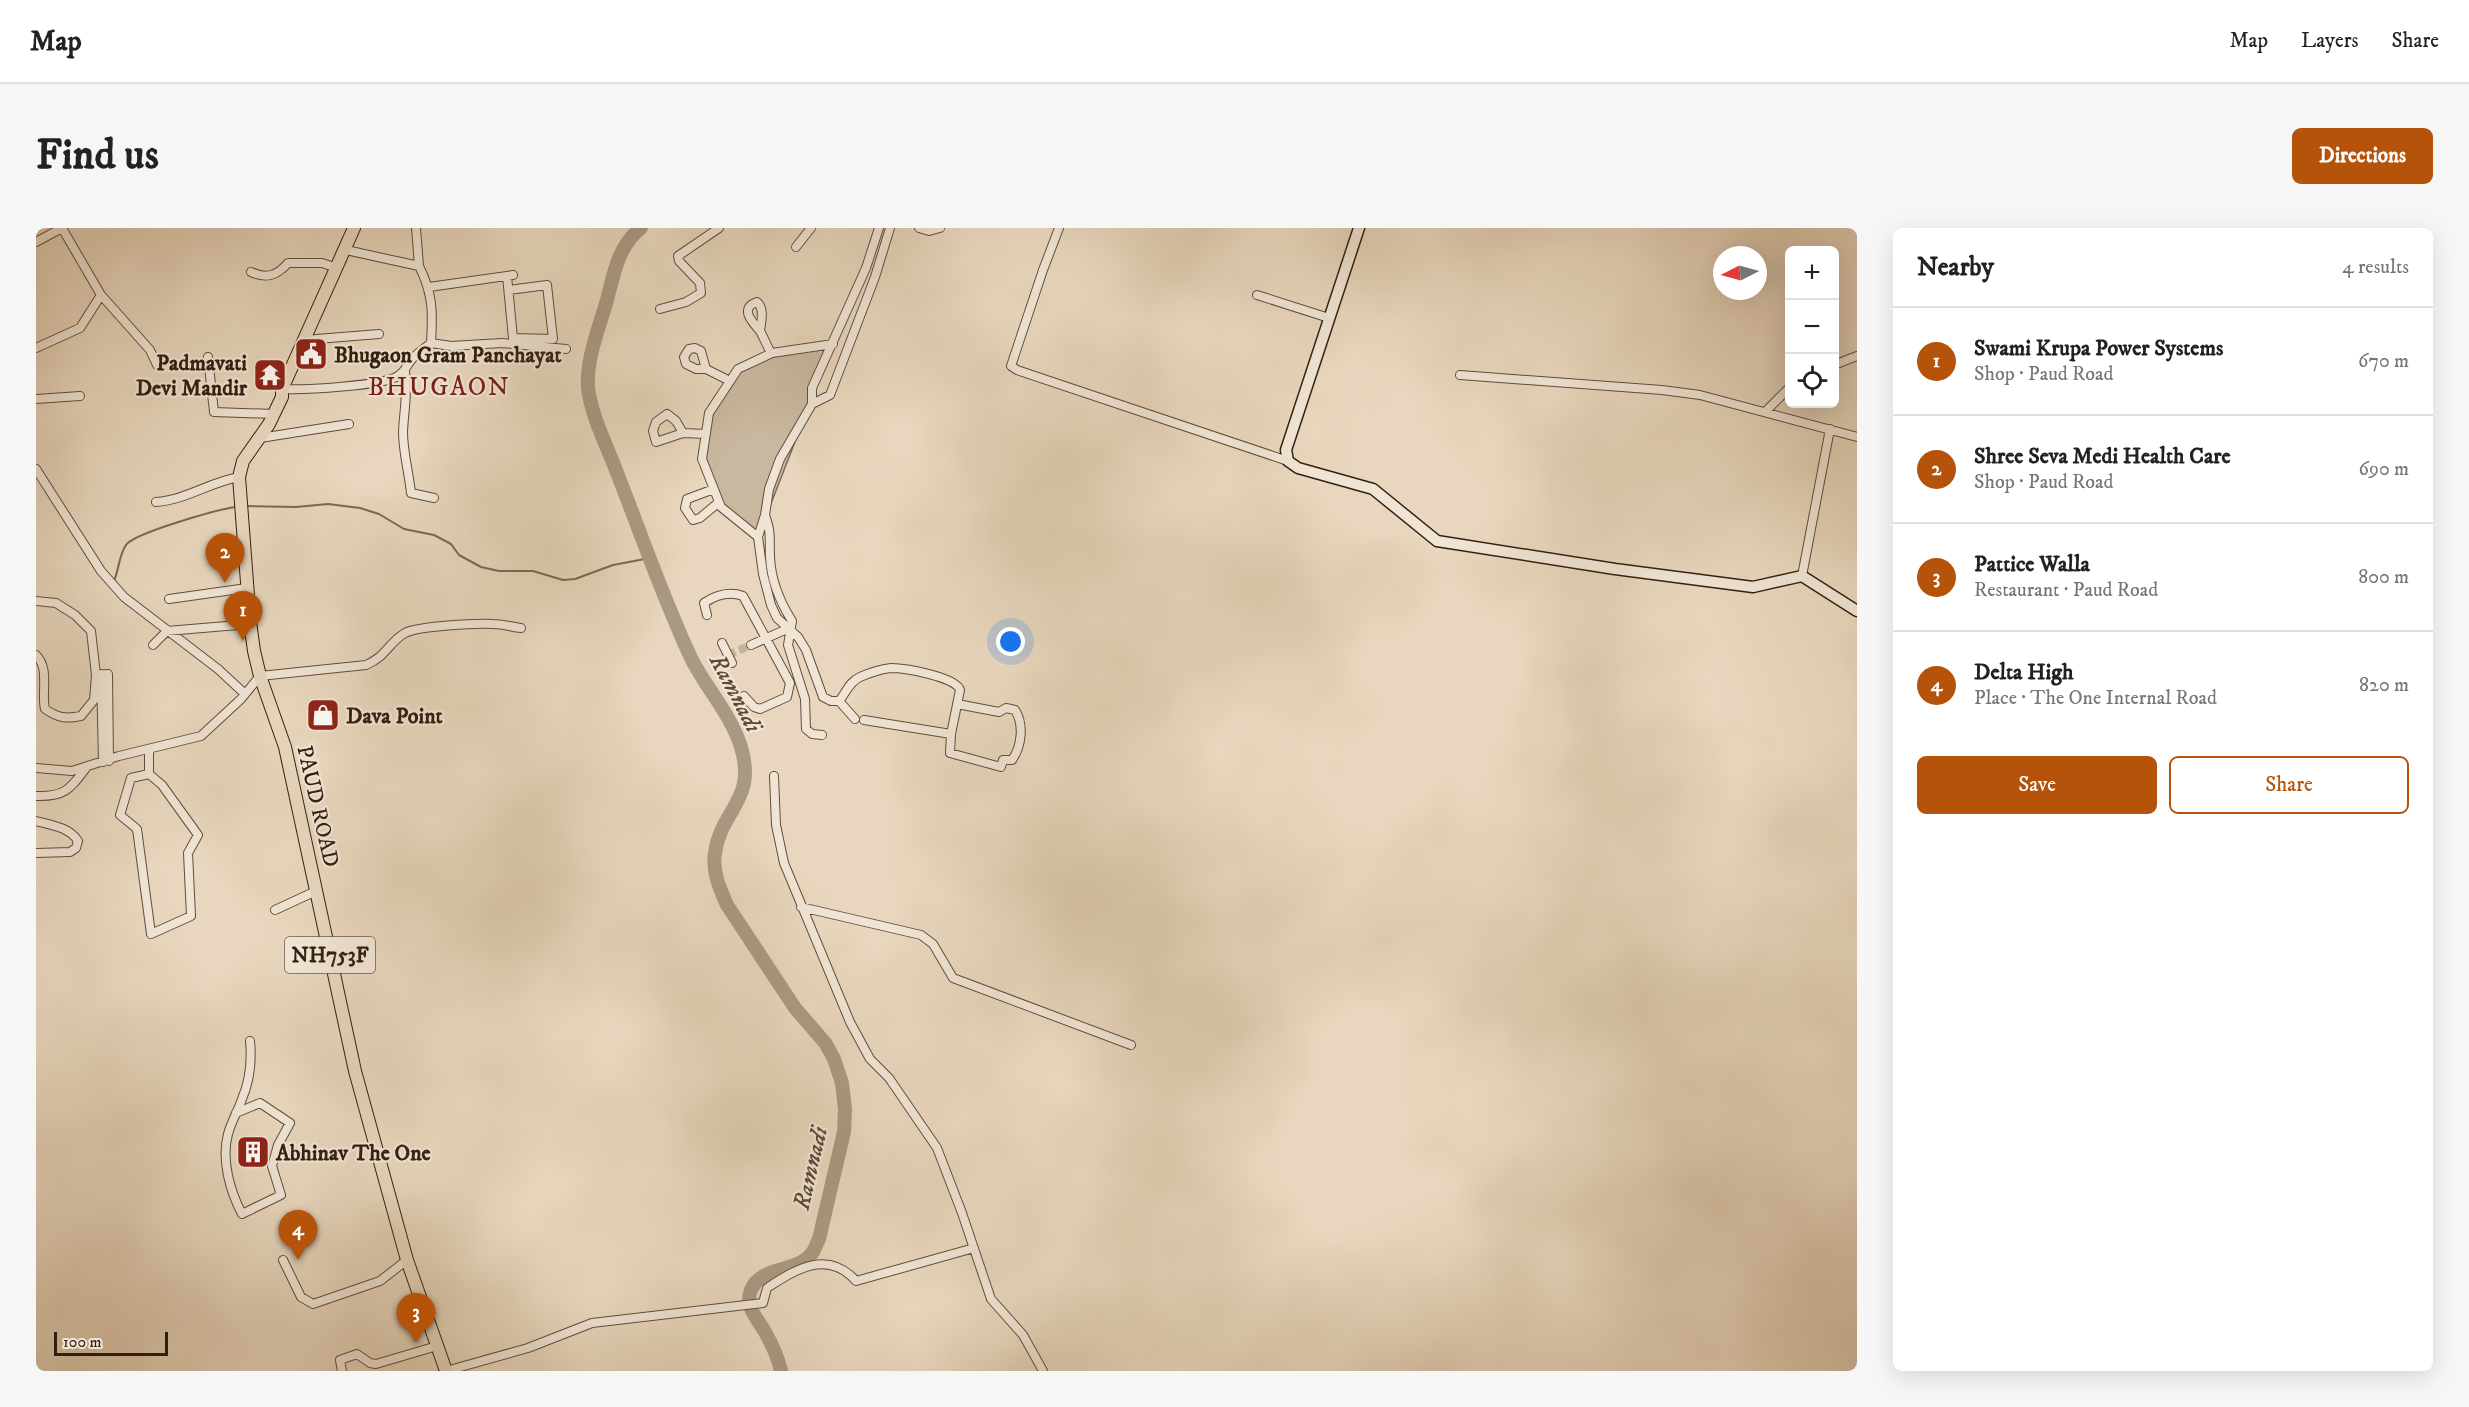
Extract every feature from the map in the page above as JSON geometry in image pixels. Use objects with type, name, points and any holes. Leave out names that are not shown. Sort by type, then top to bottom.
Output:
[{"type":"main road","name":"PAUD ROAD","points":[[354,228],[282,389],[282,397],[274,414],[243,461],[239,477],[242,533],[250,624],[260,676],[285,747],[355,1071],[407,1260],[446,1371]]},
{"type":"street","points":[[36,242],[62,228],[101,295],[150,350],[157,364]]},
{"type":"street","points":[[282,389],[304,390],[391,380],[405,371],[411,360],[431,343],[432,314],[429,287],[419,266],[416,228]]},
{"type":"street","points":[[660,309],[686,302],[701,293],[700,283],[679,261],[678,256],[719,228]]},
{"type":"street","points":[[796,247],[811,228]]},
{"type":"street","points":[[855,719],[839,701],[831,701],[823,697],[806,650],[798,637],[777,618],[763,574],[758,537],[765,515],[769,489],[780,459],[812,404],[813,388],[866,268],[879,228]]},
{"type":"street","points":[[812,404],[830,395],[875,277],[890,228]]},
{"type":"street","points":[[920,228],[929,231],[940,228]]},
{"type":"street","points":[[1059,228],[1011,366],[1017,370],[1288,461],[1298,468],[1373,489],[1437,541],[1753,587],[1802,576],[1857,611]]},
{"type":"street","points":[[1288,461],[1286,450],[1359,228]]},
{"type":"street","points":[[346,250],[419,266]]},
{"type":"street","points":[[251,272],[263,277],[279,273],[288,263],[322,264],[337,268]]},
{"type":"street","points":[[429,287],[510,276],[509,290],[513,338],[553,339],[547,285],[509,290]]},
{"type":"street","points":[[1257,294],[1329,318]]},
{"type":"street","points":[[36,348],[80,328],[101,295]]},
{"type":"street","points":[[760,331],[771,353]]},
{"type":"street","points":[[304,340],[379,334]]},
{"type":"street","points":[[431,343],[450,346],[502,343],[566,349]]},
{"type":"street","points":[[758,537],[721,507],[702,459],[709,413],[738,369],[771,353],[833,344]]},
{"type":"street","points":[[1839,363],[1857,356]]},
{"type":"street","points":[[208,357],[214,412],[274,414]]},
{"type":"street","points":[[706,369],[730,381]]},
{"type":"street","points":[[405,371],[408,390],[404,447],[411,494],[434,498]]},
{"type":"street","points":[[1460,375],[1662,390],[1700,395],[1857,437]]},
{"type":"street","points":[[1766,411],[1785,392]]},
{"type":"street","points":[[36,399],[80,396]]},
{"type":"street","points":[[260,438],[349,424]]},
{"type":"street","points":[[1802,576],[1830,429]]},
{"type":"street","points":[[683,433],[706,434]]},
{"type":"street","points":[[36,469],[101,571],[124,597],[218,669],[245,694]]},
{"type":"street","points":[[156,502],[177,500],[224,480],[239,477]]},
{"type":"street","points":[[714,489],[687,499],[685,508],[693,520],[700,518],[719,502]]},
{"type":"street","points":[[765,515],[772,533],[770,558],[774,583],[782,605],[792,621],[788,645],[806,699],[806,729],[812,734],[822,735]]},
{"type":"street","points":[[169,599],[247,588]]},
{"type":"street","points":[[707,615],[704,603],[711,599],[725,594],[736,593],[743,596],[790,682],[787,697],[760,709],[754,707],[744,696]]},
{"type":"street","points":[[36,602],[56,603],[75,615],[91,631],[102,674],[106,761]]},
{"type":"street","points":[[153,645],[167,631],[250,624]]},
{"type":"street","points":[[36,768],[59,771],[86,768],[201,736],[245,694],[260,676],[366,665],[379,660],[397,639],[408,632],[452,626],[494,624],[521,628]]},
{"type":"street","points":[[751,645],[789,631]]},
{"type":"street","points":[[722,643],[732,663]]},
{"type":"street","points":[[36,655],[44,667],[45,709],[55,716],[66,718],[81,716],[94,700],[102,674]]},
{"type":"street","points":[[839,701],[849,685],[859,677],[888,669],[905,668],[954,682],[960,690],[957,704],[951,734],[950,753],[1000,767],[1003,760],[1012,760],[1018,752],[1021,729],[1020,717],[1015,710],[1006,708],[999,712],[957,704]]},
{"type":"street","points":[[864,720],[951,734]]},
{"type":"street","points":[[149,749],[149,774],[162,785],[198,835],[188,854],[191,916],[151,934],[137,830],[120,815],[131,778],[149,774]]},
{"type":"street","points":[[36,796],[54,797],[70,789],[86,768]]},
{"type":"street","points":[[774,776],[779,841],[784,863],[850,1023],[870,1059],[889,1078],[937,1148],[991,1299],[1023,1335],[1043,1371]]},
{"type":"street","points":[[36,821],[65,829],[74,834],[78,841],[76,848],[70,852],[36,854]]},
{"type":"street","points":[[275,910],[316,891]]},
{"type":"street","points":[[801,907],[921,934],[933,944],[953,978],[1131,1046]]},
{"type":"street","points":[[236,1113],[260,1103],[290,1123],[278,1145],[272,1166],[281,1195],[242,1214],[228,1179],[226,1155],[228,1134],[236,1113],[242,1099],[252,1062],[250,1041]]},
{"type":"street","points":[[446,1371],[528,1348],[592,1323],[763,1303],[767,1288],[788,1274],[819,1263],[845,1269],[856,1281],[974,1248]]},
{"type":"street","points":[[283,1260],[301,1297],[313,1304],[380,1281],[407,1260]]},
{"type":"street","points":[[342,1371],[340,1360],[357,1354],[370,1363],[376,1364],[438,1346]]},
{"type":"shaded area","points":[[833,344],[758,537],[721,507],[702,459],[709,413],[738,369],[772,353]]},
{"type":"waterway","name":"Ramnadi","points":[[641,228],[627,243],[615,270],[591,355],[588,377],[590,400],[601,434],[682,638],[698,671],[737,735],[741,747],[745,765],[745,780],[736,804],[718,838],[715,853],[719,887],[727,905],[795,1008],[826,1044],[842,1083],[845,1109],[844,1132],[819,1239],[807,1259],[763,1276],[756,1282],[749,1296],[753,1312],[770,1341],[781,1371]]},
{"type":"waterway","points":[[245,506],[296,507],[328,504],[360,508],[379,514],[404,529],[434,535],[451,544],[459,555],[481,567],[499,571],[533,571],[563,580],[575,579],[613,565],[650,558]]},
{"type":"waterway","points":[[114,581],[120,558],[126,545],[132,540],[178,522],[236,507]]},
{"type":"tunnel","points":[[728,655],[751,645]]},
{"type":"place","name":"Bhugaon Gram Panchayat","points":[[311,354]]},
{"type":"place","name":"Padmavati Devi Mandir","points":[[270,375]]},
{"type":"place","name":"Shree Seva Medi Health Care","points":[[225,583]]},
{"type":"place","name":"Swami Krupa Power Systems","points":[[243,641]]},
{"type":"place","name":"Dava Point","points":[[323,715]]},
{"type":"place","name":"Abhinav The One","points":[[253,1152]]},
{"type":"place","name":"Delta High","points":[[298,1260]]},
{"type":"place","name":"Pattice Walla","points":[[416,1343]]},
{"type":"district","name":"BHUGAON","points":[[439,386]]}]
